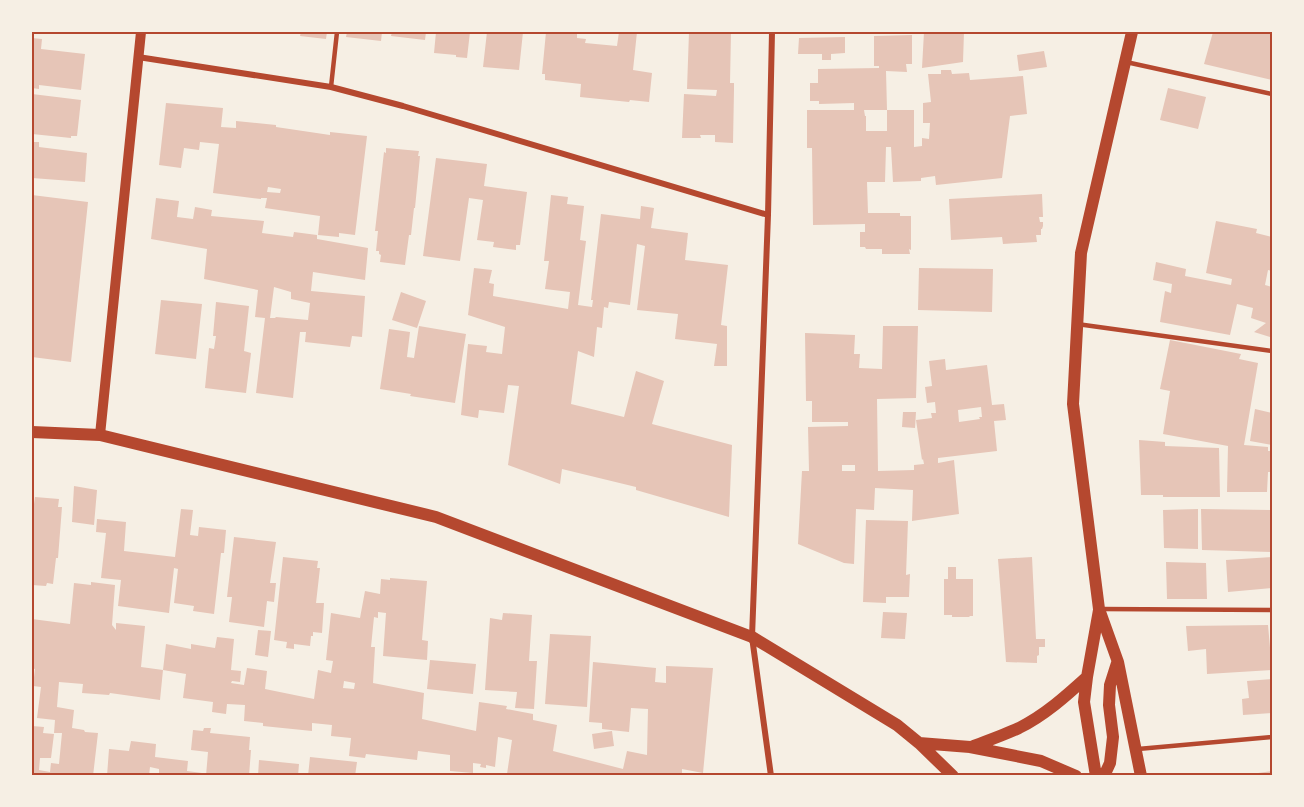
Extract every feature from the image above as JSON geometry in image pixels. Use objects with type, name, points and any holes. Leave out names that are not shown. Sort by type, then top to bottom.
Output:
[{"type":"main road","points":[[1132,32],[1081,253],[1073,405],[1099,609],[1118,662],[1141,776]]},
{"type":"main road","points":[[32,432],[100,435],[436,517],[752,637],[897,725],[953,776]]},
{"type":"main road","points":[[1096,776],[1084,702],[1099,609]]},
{"type":"main road","points":[[1104,776],[1110,763],[1113,737],[1109,705],[1110,686],[1118,662]]},
{"type":"main road","points":[[970,747],[1019,728],[1041,715],[1087,677]]},
{"type":"main road","points":[[919,743],[970,747],[1041,761],[1076,776]]},
{"type":"street","points":[[100,435],[141,32]]},
{"type":"street","points":[[771,776],[752,637],[768,215],[772,32]]},
{"type":"street","points":[[138,57],[332,87],[768,215]]},
{"type":"lane","points":[[332,87],[338,32]]},
{"type":"lane","points":[[1125,62],[1272,94]]},
{"type":"lane","points":[[1077,324],[1272,351]]},
{"type":"lane","points":[[1099,609],[1272,610]]},
{"type":"lane","points":[[1136,749],[1272,737]]},
{"type":"building","points":[[301,32],[327,32],[326,39],[300,36]]},
{"type":"building","points":[[347,32],[382,32],[381,41],[346,37]]},
{"type":"building","points":[[392,32],[426,32],[425,40],[391,36]]},
{"type":"building","points":[[436,32],[470,32],[467,58],[434,53]]},
{"type":"building","points":[[487,32],[523,32],[519,70],[483,67]]},
{"type":"building","points":[[546,32],[577,32],[577,38],[586,39],[585,43],[617,46],[619,32],[637,32],[633,70],[652,73],[649,102],[580,97],[581,84],[545,80],[545,74],[542,74]]},
{"type":"building","points":[[689,32],[731,32],[730,83],[734,83],[733,143],[715,142],[715,135],[682,138],[684,94],[716,96],[717,90],[687,89]]},
{"type":"building","points":[[924,32],[964,32],[963,62],[922,68]]},
{"type":"building","points":[[1213,32],[1272,32],[1272,80],[1204,64]]},
{"type":"building","points":[[912,35],[912,64],[906,64],[907,72],[886,71],[887,110],[914,110],[914,147],[922,146],[922,138],[929,139],[930,123],[923,123],[923,103],[931,102],[928,74],[941,74],[941,70],[951,70],[952,74],[969,73],[970,80],[1023,76],[1027,114],[1010,116],[1002,178],[936,185],[935,176],[921,178],[921,181],[893,182],[891,147],[886,147],[885,182],[867,182],[868,213],[900,213],[900,216],[911,216],[910,254],[882,254],[882,249],[860,247],[860,232],[865,232],[865,224],[813,225],[812,148],[807,148],[807,110],[854,110],[854,103],[819,104],[819,101],[810,101],[810,83],[818,83],[818,69],[879,68],[879,66],[874,66],[874,36]],"holes":[[[864,110],[887,110],[887,131],[866,131]]]},
{"type":"building","points":[[845,37],[845,53],[831,54],[831,60],[822,60],[822,54],[798,54],[799,38]]},
{"type":"building","points":[[32,38],[42,39],[41,49],[85,54],[81,90],[39,85],[39,89],[32,88]]},
{"type":"building","points":[[1044,51],[1047,67],[1019,71],[1017,55]]},
{"type":"building","points":[[1168,88],[1206,97],[1198,129],[1160,120]]},
{"type":"building","points":[[32,94],[81,100],[77,136],[71,136],[71,138],[32,134]]},
{"type":"building","points":[[166,103],[223,108],[221,127],[236,128],[236,121],[276,125],[276,127],[330,135],[330,132],[367,136],[355,235],[339,233],[339,237],[318,235],[320,216],[265,208],[267,198],[213,193],[219,144],[200,142],[199,150],[184,148],[181,168],[159,165]],"holes":[[[268,187],[281,189],[280,193],[267,192]]]},
{"type":"building","points":[[32,142],[39,142],[39,147],[87,153],[85,182],[32,178]]},
{"type":"building","points":[[386,148],[419,151],[418,156],[420,156],[415,208],[405,265],[380,262],[381,255],[379,251],[376,251],[378,231],[375,231]]},
{"type":"building","points":[[436,158],[487,164],[484,186],[527,192],[520,245],[516,245],[516,250],[493,247],[494,242],[477,240],[483,200],[469,198],[460,261],[423,256]]},
{"type":"building","points":[[1042,194],[1043,217],[1039,217],[1043,226],[1041,235],[1036,235],[1037,242],[1003,244],[1002,237],[951,240],[949,199]]},
{"type":"building","points":[[32,195],[88,202],[71,362],[32,357]]},
{"type":"building","points":[[551,195],[568,197],[567,204],[584,206],[580,240],[586,241],[578,305],[592,307],[601,214],[640,219],[641,206],[654,208],[651,228],[688,233],[685,260],[728,265],[721,325],[727,326],[727,366],[714,366],[717,344],[675,339],[678,314],[637,310],[645,246],[637,244],[630,305],[609,302],[608,308],[604,307],[602,328],[597,327],[594,357],[578,351],[571,404],[624,417],[636,371],[664,381],[652,424],[732,445],[729,517],[636,490],[636,487],[562,469],[560,484],[508,465],[519,386],[508,385],[504,413],[479,410],[478,418],[461,415],[468,344],[487,346],[486,352],[502,354],[505,327],[468,315],[474,268],[492,270],[489,283],[494,284],[493,296],[568,309],[570,292],[545,289],[549,261],[544,261]]},
{"type":"building","points":[[156,198],[179,201],[177,217],[193,219],[195,207],[212,210],[211,216],[264,221],[262,233],[293,237],[294,232],[317,235],[317,239],[368,248],[365,280],[313,272],[311,291],[365,296],[362,337],[352,336],[350,347],[305,342],[306,332],[300,332],[293,398],[256,393],[265,318],[255,317],[258,290],[204,279],[207,249],[151,239]],"holes":[[[274,287],[291,292],[291,299],[310,303],[308,320],[270,318]]]},
{"type":"building","points":[[1216,221],[1257,229],[1256,233],[1272,237],[1272,271],[1268,270],[1265,285],[1272,287],[1272,335],[1270,337],[1254,332],[1266,323],[1251,318],[1253,308],[1237,304],[1230,335],[1160,322],[1165,291],[1171,293],[1172,284],[1153,280],[1156,262],[1186,269],[1185,276],[1231,285],[1232,279],[1206,273]]},
{"type":"building","points":[[919,268],[993,269],[992,312],[918,310]]},
{"type":"building","points":[[401,292],[426,301],[417,328],[392,320]]},
{"type":"building","points":[[161,300],[202,304],[196,359],[155,354]]},
{"type":"building","points":[[216,302],[249,306],[244,351],[251,353],[246,393],[205,388],[209,348],[214,349],[216,336],[213,336]]},
{"type":"building","points":[[419,326],[466,334],[455,403],[380,389],[389,329],[410,332],[407,357],[414,358]]},
{"type":"building","points":[[883,326],[918,326],[916,398],[877,399],[878,471],[914,470],[914,465],[924,464],[916,420],[932,418],[931,413],[936,413],[935,402],[927,403],[925,387],[932,386],[929,361],[945,359],[946,370],[987,365],[992,405],[1004,404],[1006,420],[994,421],[997,451],[938,458],[938,463],[954,460],[959,514],[912,521],[913,490],[875,488],[874,510],[856,509],[854,564],[844,563],[798,544],[802,471],[809,471],[808,427],[848,426],[848,422],[812,422],[812,401],[806,401],[805,333],[855,335],[854,354],[860,354],[859,368],[882,369]],"holes":[[[981,407],[982,417],[979,417],[980,419],[959,422],[958,410]],[[842,465],[855,465],[855,471],[842,471]]]},
{"type":"building","points":[[1170,340],[1241,354],[1239,359],[1258,363],[1244,445],[1268,447],[1268,451],[1272,451],[1272,472],[1268,472],[1267,492],[1227,492],[1228,446],[1163,434],[1170,391],[1160,389]]},
{"type":"building","points":[[1255,409],[1272,413],[1272,445],[1250,441]]},
{"type":"building","points":[[903,412],[916,412],[915,428],[902,427]]},
{"type":"building","points":[[1139,440],[1165,442],[1165,446],[1219,448],[1220,497],[1141,495]]},
{"type":"building","points":[[74,486],[97,490],[94,525],[72,522]]},
{"type":"building","points":[[35,497],[59,499],[58,507],[62,507],[58,558],[56,558],[53,584],[47,583],[46,586],[32,585],[32,504],[34,504]]},
{"type":"building","points":[[181,509],[193,510],[190,535],[198,536],[199,527],[226,530],[214,614],[193,611],[194,606],[174,603],[178,569],[174,568],[169,613],[118,606],[121,580],[101,578],[106,533],[96,532],[97,519],[126,522],[124,551],[175,557]]},
{"type":"building","points":[[1198,509],[1198,549],[1164,548],[1163,510]]},
{"type":"building","points":[[1201,509],[1271,510],[1271,552],[1202,550]]},
{"type":"building","points":[[866,520],[908,521],[906,575],[910,574],[909,597],[886,597],[886,603],[863,602]]},
{"type":"building","points":[[234,537],[276,542],[270,583],[276,583],[274,602],[267,601],[264,627],[229,622],[232,597],[227,597]]},
{"type":"building","points":[[283,557],[318,561],[317,568],[320,568],[316,603],[324,603],[322,633],[313,632],[310,646],[294,644],[294,649],[286,648],[287,642],[274,640]]},
{"type":"building","points":[[1032,557],[1036,639],[1045,639],[1045,647],[1039,647],[1037,663],[1006,662],[998,559]]},
{"type":"building","points":[[1272,557],[1272,588],[1228,592],[1226,560]]},
{"type":"building","points":[[1166,562],[1206,563],[1207,599],[1167,599]]},
{"type":"building","points":[[948,567],[956,567],[956,579],[973,579],[973,616],[944,615],[944,579],[948,579]]},
{"type":"building","points":[[390,578],[427,581],[422,640],[428,641],[427,660],[383,656],[386,613],[378,612],[378,618],[374,617],[371,647],[375,647],[373,683],[424,693],[422,719],[476,731],[479,702],[507,706],[506,709],[533,714],[533,720],[557,725],[553,751],[623,769],[627,751],[647,755],[648,709],[631,708],[629,732],[602,729],[602,723],[589,722],[593,662],[656,668],[655,682],[666,683],[666,666],[713,668],[703,773],[682,769],[682,776],[507,774],[512,740],[498,737],[495,767],[486,765],[486,768],[480,767],[481,764],[473,763],[473,773],[450,771],[450,755],[418,751],[417,760],[366,754],[365,758],[349,756],[351,738],[331,736],[332,725],[312,723],[312,731],[263,726],[263,723],[244,721],[245,705],[227,704],[226,714],[212,712],[213,702],[183,698],[186,674],[163,670],[166,644],[191,649],[191,644],[215,648],[217,637],[234,639],[231,670],[241,671],[240,682],[232,681],[231,683],[244,685],[247,668],[267,671],[265,689],[314,699],[318,670],[331,673],[333,661],[326,660],[331,613],[360,618],[365,591],[380,594],[381,579],[390,580]],"holes":[[[344,681],[355,683],[354,689],[343,688]]]},
{"type":"building","points":[[91,582],[115,585],[112,625],[116,630],[116,623],[145,626],[141,667],[163,670],[160,700],[110,693],[109,695],[82,693],[83,684],[59,682],[57,707],[74,710],[72,728],[98,733],[93,776],[32,776],[32,726],[44,727],[43,733],[54,734],[51,758],[40,758],[39,770],[50,772],[51,763],[59,764],[62,733],[54,733],[55,720],[37,718],[41,687],[33,686],[35,669],[32,668],[32,619],[70,624],[74,583],[91,585]]},
{"type":"building","points":[[883,612],[907,613],[905,639],[881,638]]},
{"type":"building","points":[[503,613],[532,615],[529,661],[537,661],[534,709],[515,708],[517,692],[485,690],[490,618],[502,620]]},
{"type":"building","points":[[1268,625],[1272,670],[1207,674],[1206,649],[1188,651],[1186,626]]},
{"type":"building","points":[[258,630],[271,631],[268,657],[255,655]]},
{"type":"building","points":[[550,634],[591,636],[587,707],[545,704]]},
{"type":"building","points":[[430,660],[476,664],[473,694],[427,689]]},
{"type":"building","points":[[1272,679],[1272,713],[1243,715],[1242,699],[1249,698],[1247,681]]},
{"type":"building","points":[[204,728],[211,728],[210,733],[250,737],[249,776],[206,776],[208,752],[191,750],[193,730],[203,731]]},
{"type":"building","points":[[612,731],[614,746],[594,749],[592,734]]},
{"type":"building","points":[[131,741],[156,744],[155,757],[188,761],[187,771],[202,773],[202,776],[159,776],[159,769],[150,767],[149,776],[107,776],[109,749],[129,751]]},
{"type":"building","points":[[310,757],[357,762],[355,776],[308,776]]},
{"type":"building","points":[[259,760],[299,764],[298,776],[258,776]]},
{"type":"building","points":[[1272,771],[1272,776],[1259,776],[1258,773]]}]
